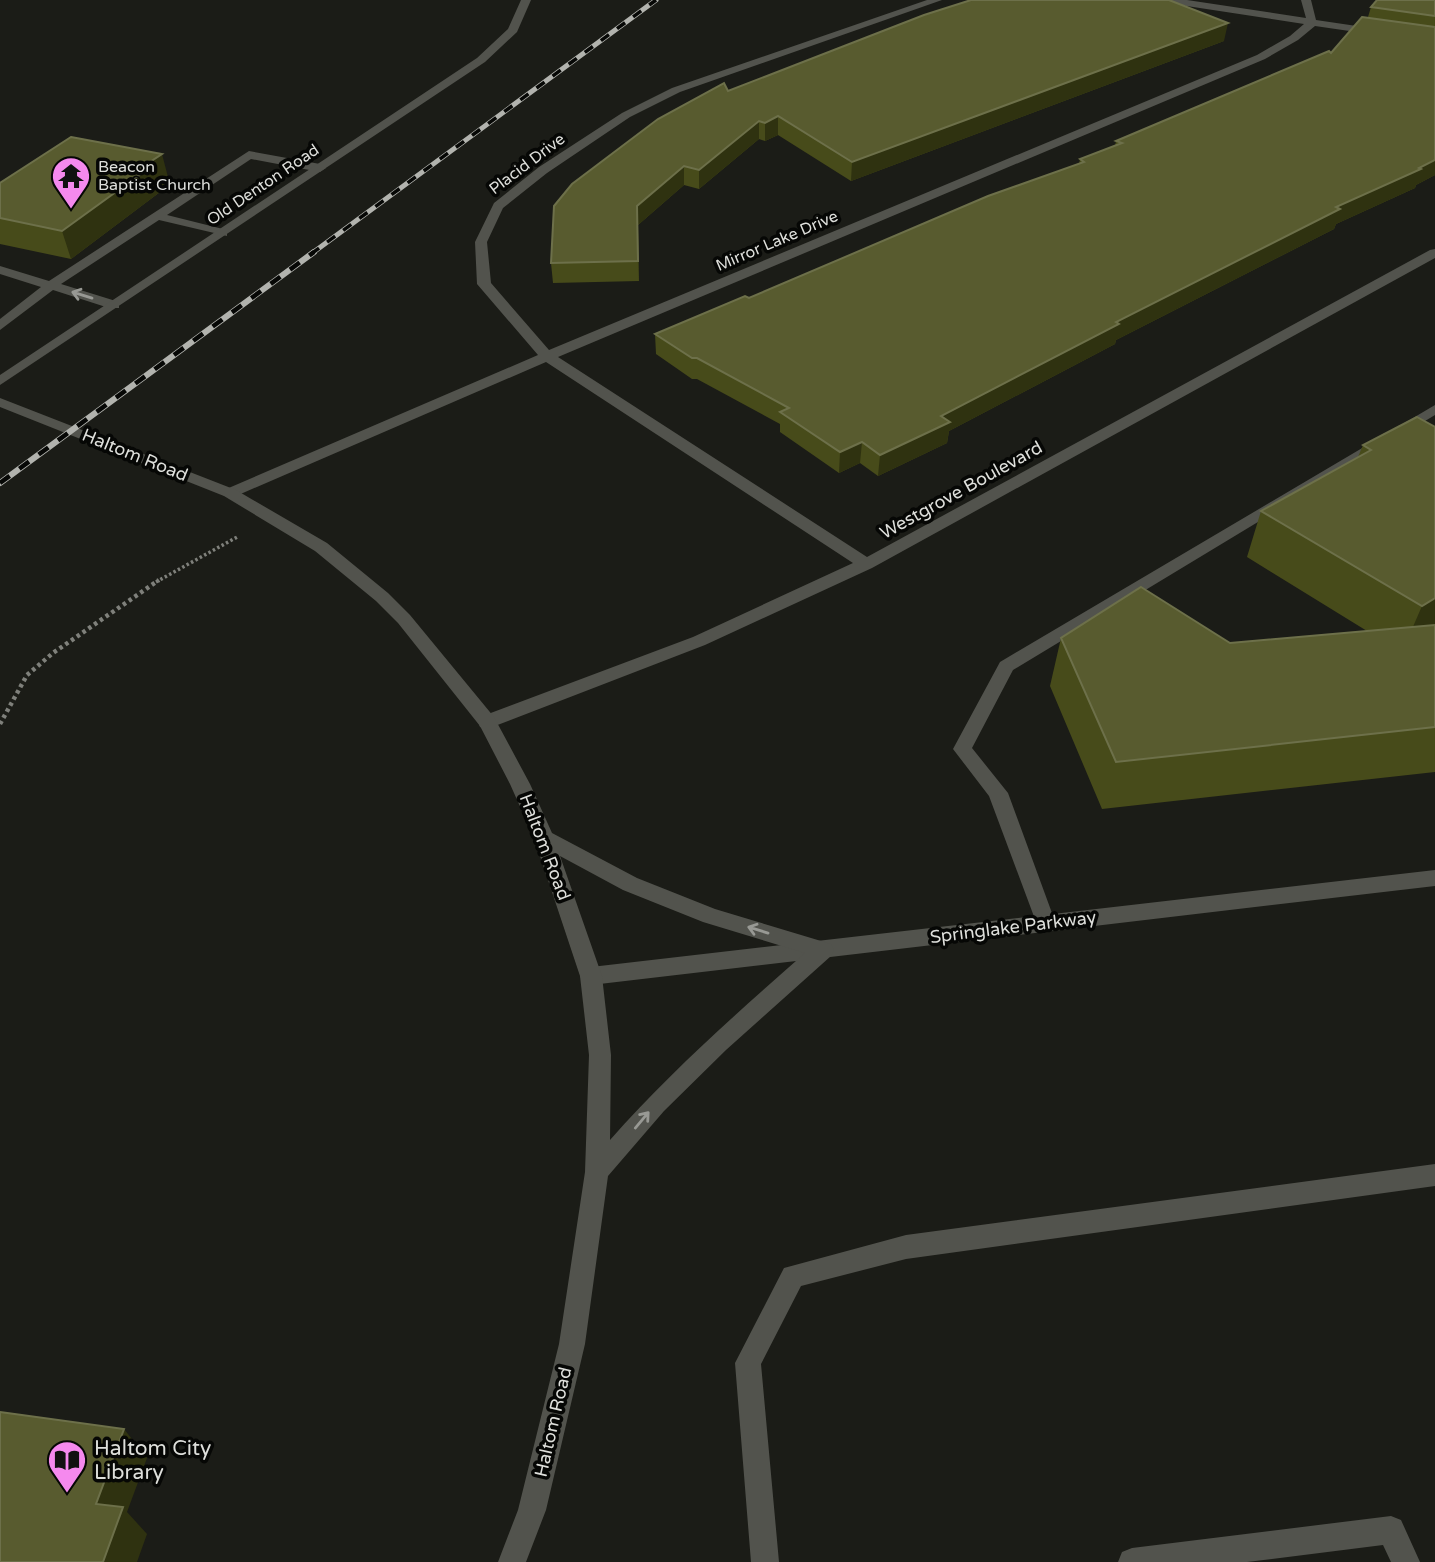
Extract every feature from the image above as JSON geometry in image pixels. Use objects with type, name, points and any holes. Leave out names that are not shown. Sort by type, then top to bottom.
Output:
[{"type":"street","name":"Old Denton Road","points":[[0,381],[481,60],[513,30],[526,0]]},
{"type":"street","name":"Placid Drive","points":[[866,564],[547,356],[484,284],[481,242],[498,206],[542,170],[626,115],[676,90],[937,0]]},
{"type":"street","points":[[1167,0],[1394,34]]},
{"type":"street","points":[[1306,0],[1312,23]]},
{"type":"street","name":"Mirror Lake Drive","points":[[230,493],[547,356],[1261,57],[1294,38],[1312,23]]},
{"type":"street","points":[[0,326],[51,285],[249,155],[320,167]]},
{"type":"street","points":[[157,216],[222,233]]},
{"type":"street","name":"Westgrove Boulevard","points":[[487,722],[699,641],[866,564],[1435,253]]},
{"type":"street","points":[[0,270],[114,305]]},
{"type":"street","name":"Haltom Road","points":[[0,402],[230,493],[321,547],[382,597],[404,619],[487,722],[520,784],[544,838],[592,976],[600,1055],[597,1172],[572,1344],[532,1510],[512,1562]]},
{"type":"street","points":[[1046,923],[998,793],[962,749],[1006,666],[1435,409]]},
{"type":"street","points":[[544,838],[630,884],[710,916],[824,950]]},
{"type":"street","name":"Springlake Parkway","points":[[592,976],[1435,878]]},
{"type":"street","points":[[597,1172],[656,1104],[718,1043],[824,950]]},
{"type":"street","points":[[765,1562],[748,1363],[793,1276],[905,1247],[1435,1175]]},
{"type":"street","points":[[1132,1562],[1391,1530],[1406,1562]]},
{"type":"path","points":[[0,724],[27,675],[53,653],[149,586],[271,517]]},
{"type":"building","points":[[971,0],[1169,0],[1228,23],[852,162],[778,116],[765,123],[759,121],[699,170],[684,166],[637,206],[638,261],[551,263],[554,206],[572,184],[658,119],[724,83],[728,91],[924,15]]},
{"type":"building","points":[[1377,0],[1435,0],[1435,16],[1371,7]]},
{"type":"building","points":[[1362,17],[1435,27],[1435,160],[1419,168],[1421,169],[1336,207],[1340,209],[1116,322],[1119,324],[941,416],[950,422],[880,455],[862,442],[840,452],[780,412],[789,408],[697,358],[692,358],[655,334],[745,296],[749,298],[988,196],[1084,162],[1080,159],[1122,143],[1116,141],[1329,51],[1331,53]]},
{"type":"building","points":[[71,137],[162,154],[147,164],[153,165],[62,231],[0,218],[0,183]]},
{"type":"building","points":[[1417,417],[1435,427],[1435,598],[1422,606],[1261,511],[1371,450],[1363,445]]},
{"type":"building","points":[[1141,587],[1230,643],[1435,625],[1435,727],[1116,762],[1061,638]]},
{"type":"building","name":"Haltom City Library","points":[[0,1412],[124,1429],[96,1504],[123,1507],[103,1562],[0,1562]]},
{"type":"railway","points":[[311,254],[656,0]]},
{"type":"railway","points":[[0,483],[314,252]]},
{"type":"place","name":"Beacon Baptist Church","points":[[71,210]]},
{"type":"place","name":"Haltom City Library","points":[[67,1494]]}]
